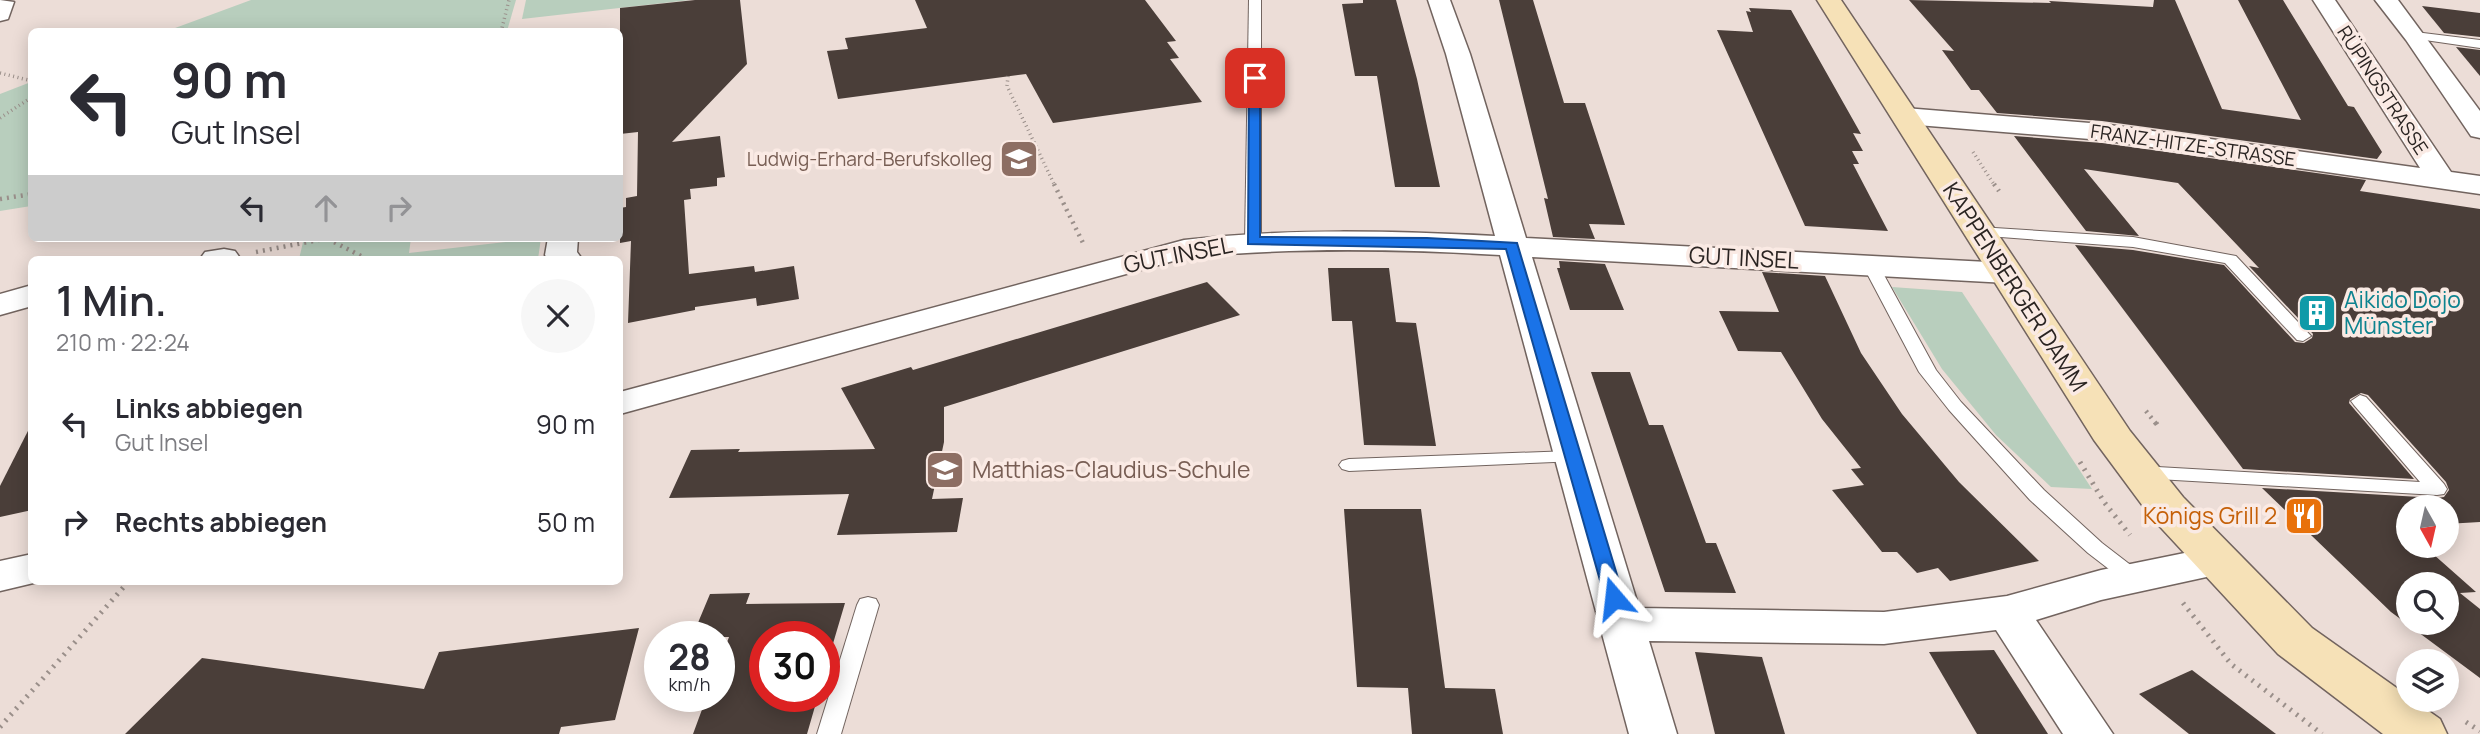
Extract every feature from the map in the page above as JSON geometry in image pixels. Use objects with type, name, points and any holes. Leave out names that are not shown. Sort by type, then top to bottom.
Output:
[{"type":"main road","name":"KAPPENBERGER DAMM","points":[[1829,0],[2115,440],[2167,507],[2295,641],[2421,734]]},
{"type":"street","points":[[1439,0],[1458,54],[1653,734]]},
{"type":"street","name":"RÜPINGSTRASSE","points":[[2324,0],[2442,180]]},
{"type":"street","points":[[2386,0],[2415,36],[2480,130]]},
{"type":"street","name":"FRANZ-HITZE-STRASSE","points":[[1905,116],[2102,132],[2480,185]]},
{"type":"street","name":"GUT INSEL","points":[[623,402],[1097,271],[1184,249],[1253,242],[1427,242],[2007,272]]},
{"type":"street","points":[[0,305],[28,296]]},
{"type":"street","points":[[1622,624],[1884,628],[2007,612],[2134,578],[2219,561]]},
{"type":"street","points":[[0,576],[28,570]]},
{"type":"street","points":[[2007,612],[2089,734]]},
{"type":"lane","points":[[1253,242],[1255,0]]},
{"type":"lane","points":[[2415,36],[2480,44]]},
{"type":"lane","points":[[1979,232],[2133,242],[2230,258],[2303,337]]},
{"type":"lane","points":[[1870,264],[1928,372],[1955,406],[2037,495],[2095,548],[2134,578]]},
{"type":"lane","points":[[2140,472],[2437,489],[2360,401]]},
{"type":"lane","points":[[1349,465],[1572,457]]},
{"type":"lane","points":[[829,734],[868,605]]},
{"type":"path","points":[[502,28],[509,0]]},
{"type":"path","points":[[0,73],[28,80]]},
{"type":"path","points":[[1008,76],[1007,86],[1097,271]]},
{"type":"path","points":[[0,118],[28,100]]},
{"type":"path","points":[[1951,119],[2026,234]]},
{"type":"path","points":[[0,199],[28,195]]},
{"type":"path","points":[[231,256],[311,242]]},
{"type":"path","points":[[334,242],[361,256]]},
{"type":"path","points":[[2143,408],[2196,475]]},
{"type":"path","points":[[0,727],[125,585]]},
{"type":"green space","points":[[251,0],[516,0],[508,28],[175,28]]},
{"type":"green space","points":[[526,0],[690,0],[522,19]]},
{"type":"green space","points":[[28,83],[28,206],[0,211],[0,94]]},
{"type":"green space","points":[[303,242],[410,242],[409,253],[506,242],[540,242],[538,256],[300,256]]},
{"type":"green space","points":[[1892,287],[1962,292],[2092,489],[2051,487],[1996,435],[1942,369]]},
{"type":"building","points":[[695,0],[740,0],[747,64],[672,142],[720,136],[725,177],[717,178],[717,186],[690,189],[691,199],[684,200],[689,274],[754,266],[755,272],[794,266],[799,299],[757,306],[756,298],[695,307],[695,310],[628,323],[631,241],[620,243],[620,242],[623,242],[623,208],[626,207],[626,198],[637,196],[638,132],[623,134],[623,28],[620,28],[620,8]]},
{"type":"building","points":[[915,0],[1145,0],[1176,41],[1167,42],[1179,58],[1170,59],[1202,102],[1053,123],[1026,74],[838,99],[827,51],[848,49],[845,38],[927,28]]},
{"type":"building","points":[[1363,0],[1396,0],[1417,79],[1440,187],[1395,187],[1377,76],[1355,76],[1342,4],[1363,3]]},
{"type":"building","points":[[1499,0],[1533,0],[1564,103],[1585,103],[1625,225],[1589,224],[1595,239],[1553,237],[1544,198],[1548,199]]},
{"type":"building","points":[[1909,0],[2051,3],[2049,1],[2153,7],[2154,0],[2175,0],[2222,109],[2301,120],[2238,0],[2283,0],[2348,106],[2354,107],[2382,152],[2377,159],[2102,121],[1997,113],[1979,90],[1971,90],[1942,50],[1954,51]]},
{"type":"building","points":[[2422,6],[2480,13],[2480,37],[2444,33]]},
{"type":"building","points":[[1749,8],[1791,10],[1861,134],[1853,133],[1863,151],[1852,151],[1859,164],[1853,164],[1888,231],[1805,226],[1717,30],[1753,32],[1746,11],[1751,12]]},
{"type":"building","points":[[2456,47],[2480,50],[2480,76]]},
{"type":"building","points":[[2014,136],[2102,143],[2366,180],[2360,191],[2480,209],[2480,522],[2459,523],[2459,495],[2445,495],[2449,490],[2446,482],[2368,395],[2361,393],[2350,399],[2349,403],[2414,479],[2243,469],[2075,245],[2133,250],[2224,265],[2295,342],[2304,343],[2312,338],[2313,334],[2249,266],[2259,268],[2178,183],[2084,169],[2139,236],[2086,231]]},
{"type":"building","points":[[1559,261],[1605,264],[1624,310],[1570,310],[1557,268],[1560,268]]},
{"type":"building","points":[[1328,268],[1389,268],[1396,322],[1416,323],[1436,446],[1364,445],[1352,321],[1332,321]]},
{"type":"building","points":[[1762,272],[1825,276],[1861,353],[1902,414],[1959,482],[2039,561],[1950,581],[1938,568],[1917,573],[1897,552],[1882,552],[1832,490],[1864,485],[1851,469],[1861,468],[1822,419],[1781,352],[1738,351],[1719,311],[1779,312]]},
{"type":"building","points":[[1207,282],[1240,315],[944,407],[944,442],[932,499],[963,498],[957,532],[837,535],[849,494],[669,498],[691,450],[740,449],[738,452],[875,449],[841,388],[911,367],[913,370]]},
{"type":"building","points":[[1591,372],[1630,372],[1649,425],[1663,425],[1706,543],[1716,543],[1736,593],[1665,592]]},
{"type":"building","points":[[28,431],[28,511],[0,517],[0,486]]},
{"type":"building","points":[[2262,488],[2396,496],[2396,558],[2438,558],[2453,572],[2396,572],[2396,616]]},
{"type":"building","points":[[1344,509],[1421,509],[1445,688],[1495,689],[1503,734],[1412,734],[1408,688],[1357,687]]},
{"type":"building","points":[[2459,577],[2476,592],[2460,593],[2480,609],[2480,678],[2459,662],[2459,649],[2441,649],[2422,635],[2459,635]]},
{"type":"building","points":[[750,593],[746,604],[845,603],[840,621],[749,621],[749,712],[813,712],[807,734],[693,734],[701,712],[735,712],[735,621],[699,621],[710,594]]},
{"type":"building","points":[[639,628],[615,720],[561,727],[559,734],[125,734],[202,658],[424,689],[439,652]]},
{"type":"building","points":[[1994,650],[2048,734],[1977,734],[1929,652]]},
{"type":"building","points":[[1695,652],[1762,657],[1785,734],[1715,734]]},
{"type":"building","points":[[2192,670],[2276,734],[2189,734],[2139,694]]},
{"type":"place","name":"Ludwig-Erhard-Berufskolleg","points":[[1019,159]]},
{"type":"place","name":"Aikido Dojo Münster","points":[[2317,313]]},
{"type":"place","name":"Matthias-Claudius-Schule","points":[[945,470]]},
{"type":"place","name":"Königs Grill 2","points":[[2304,516]]},
{"type":"route","points":[[1255,78],[1253,242],[1427,242],[1512,246],[1614,598]]}]
